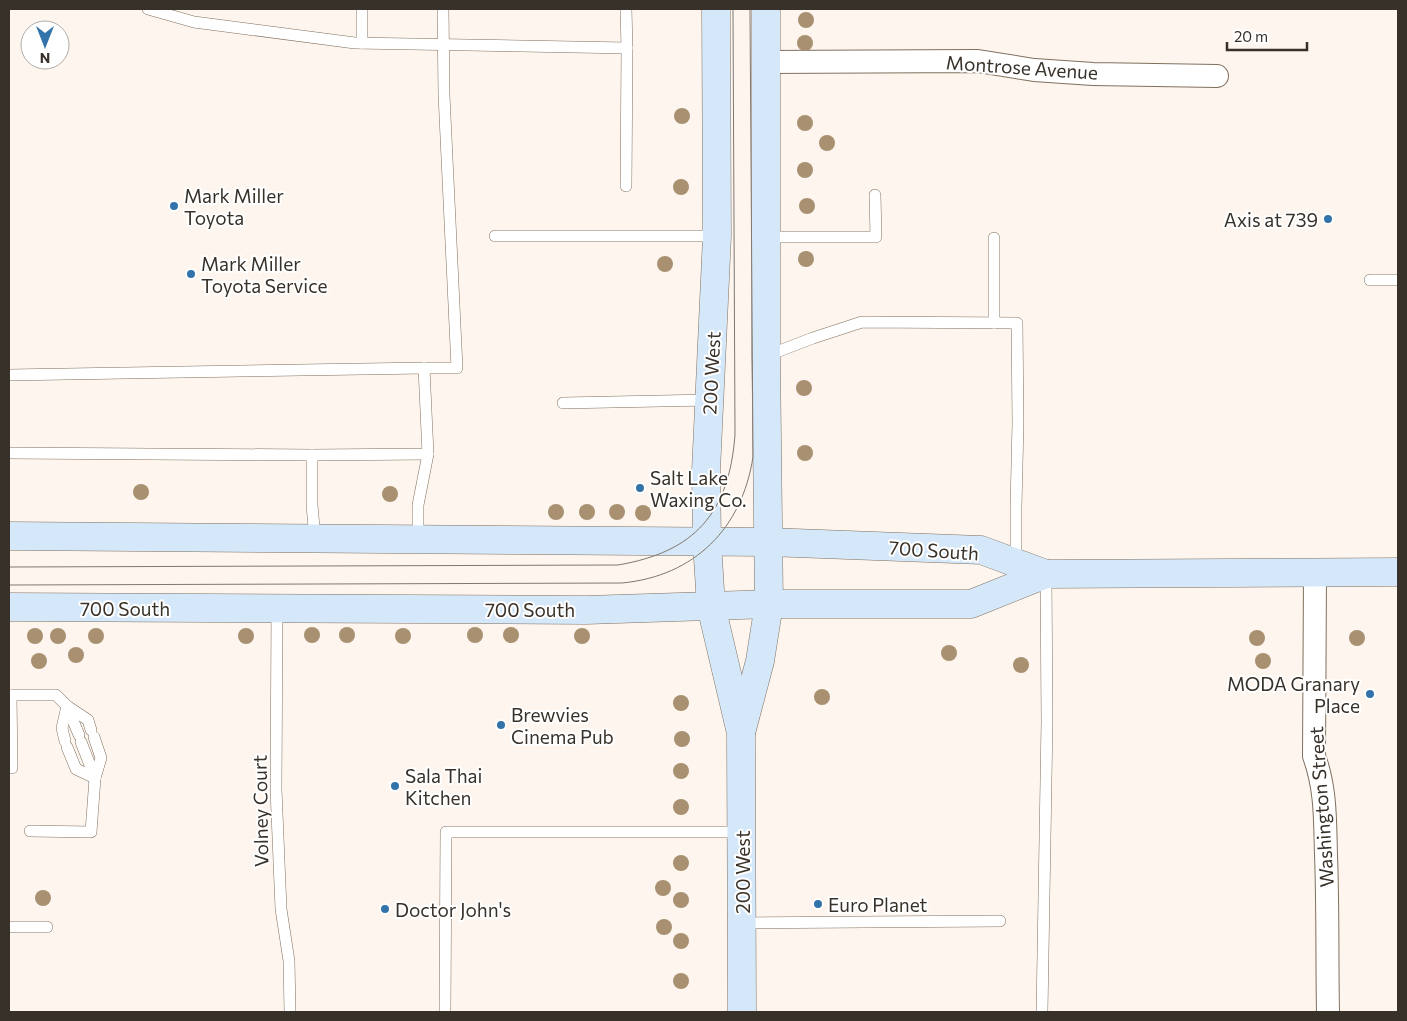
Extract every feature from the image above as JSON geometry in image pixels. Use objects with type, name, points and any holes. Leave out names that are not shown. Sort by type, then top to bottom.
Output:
[{"type":"street","name":"200 West","points":[[716,9],[717,236],[706,471],[707,542],[711,606],[742,733],[742,1012]]},
{"type":"street","name":"200 West","points":[[742,733],[760,661],[769,604],[766,356],[766,9]]},
{"type":"street","name":"Montrose Avenue","points":[[767,62],[978,61],[1034,70],[1093,74],[1217,76]]},
{"type":"street","name":"700 South","points":[[9,536],[768,542],[981,550],[1046,574],[1398,572]]},
{"type":"street","name":"Washington Street","points":[[1315,573],[1314,756],[1321,773],[1324,789],[1328,1012]]},
{"type":"street","name":"700 South","points":[[9,607],[586,610],[769,604],[971,604],[1046,574]]},
{"type":"lane","points":[[148,9],[194,22],[362,43],[627,48]]},
{"type":"lane","points":[[362,9],[362,43]]},
{"type":"lane","points":[[9,374],[457,368],[444,95],[443,9]]},
{"type":"lane","points":[[626,9],[626,186]]},
{"type":"lane","points":[[767,237],[876,237],[875,195]]},
{"type":"lane","points":[[495,236],[717,236]]},
{"type":"lane","points":[[994,238],[994,323]]},
{"type":"lane","points":[[1370,280],[1398,280]]},
{"type":"lane","points":[[766,356],[862,322],[1017,323],[1016,563]]},
{"type":"lane","points":[[418,539],[418,505],[428,454],[424,368]]},
{"type":"lane","points":[[563,403],[710,400]]},
{"type":"lane","points":[[9,453],[428,454]]},
{"type":"lane","points":[[312,455],[312,505],[315,538]]},
{"type":"lane","points":[[1042,1012],[1047,713],[1046,574]]},
{"type":"lane","name":"Volney Court","points":[[277,608],[276,789],[281,909],[289,961],[290,1012]]},
{"type":"lane","points":[[9,768],[12,768],[10,695],[56,695],[67,706],[88,720],[101,758],[95,778],[91,832],[30,831]]},
{"type":"lane","points":[[67,706],[95,778]]},
{"type":"lane","points":[[67,706],[62,728],[66,744],[76,769],[95,778]]},
{"type":"lane","points":[[445,1012],[446,832],[742,832]]},
{"type":"lane","points":[[742,923],[1000,921]]},
{"type":"lane","points":[[9,927],[48,927]]},
{"type":"tram line","points":[[9,567],[618,565],[645,559],[668,550],[687,539],[703,524],[716,507],[725,486],[735,435],[733,9]]},
{"type":"tram line","points":[[9,585],[622,583],[648,578],[672,570],[693,559],[711,544],[726,526],[738,506],[747,483],[753,457],[750,9]]},
{"type":"place","name":"Mark Miller Toyota","points":[[174,206]]},
{"type":"place","name":"Axis at 739","points":[[1328,219]]},
{"type":"place","name":"Mark Miller Toyota Service","points":[[191,274]]},
{"type":"place","name":"Salt Lake Waxing Co.","points":[[640,488]]},
{"type":"place","name":"MODA Granary Place","points":[[1370,694]]},
{"type":"place","name":"Brewvies Cinema Pub","points":[[501,725]]},
{"type":"place","name":"Sala Thai Kitchen","points":[[395,786]]},
{"type":"place","name":"Euro Planet","points":[[818,904]]},
{"type":"place","name":"Doctor John's","points":[[385,909]]}]
